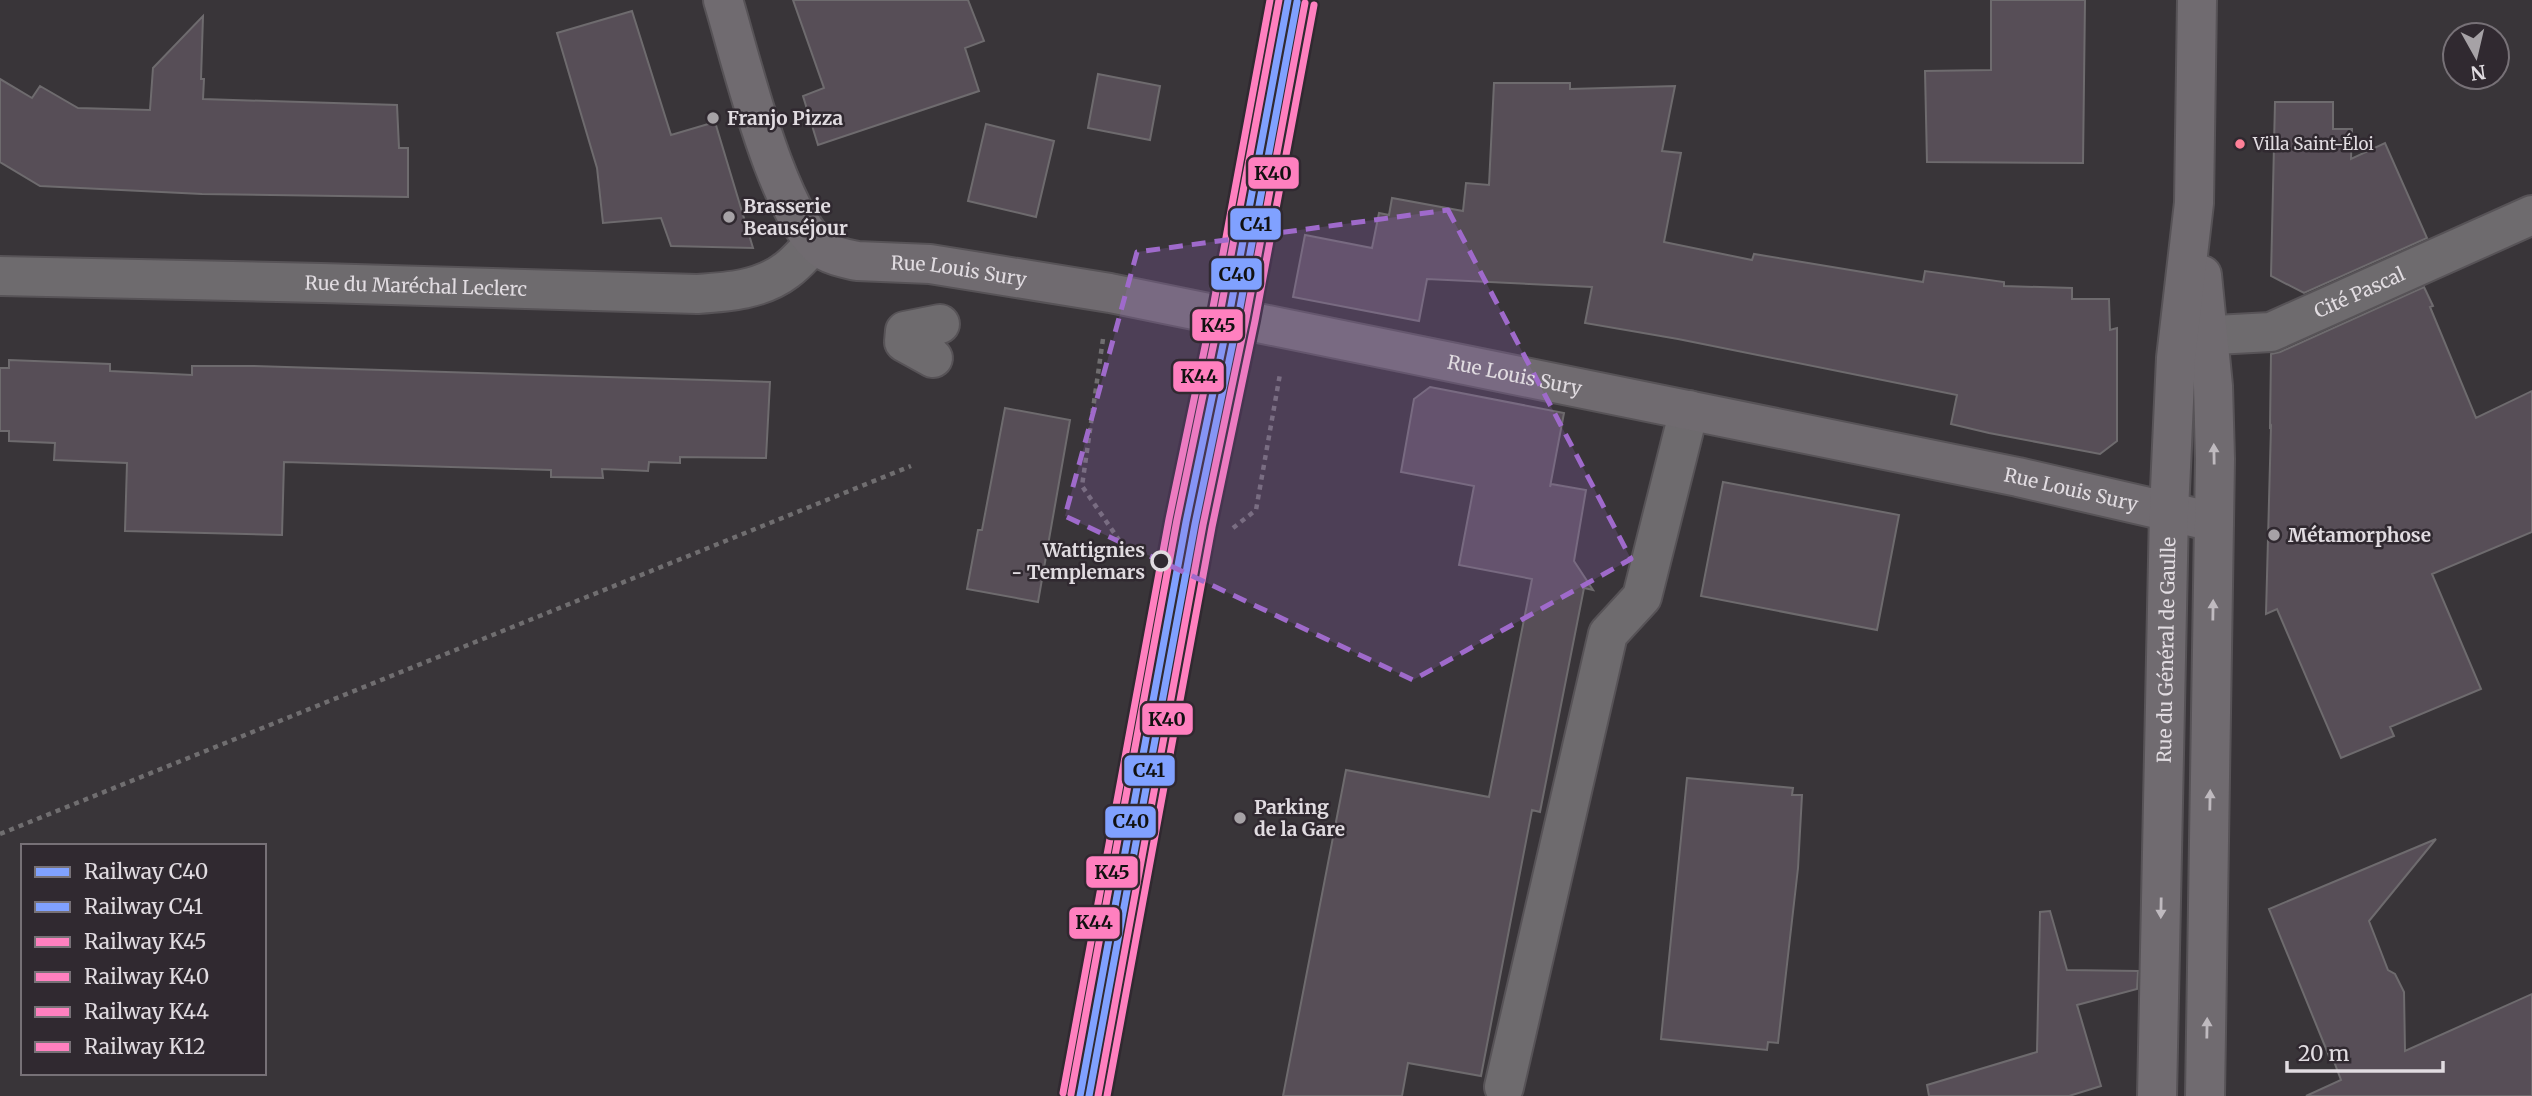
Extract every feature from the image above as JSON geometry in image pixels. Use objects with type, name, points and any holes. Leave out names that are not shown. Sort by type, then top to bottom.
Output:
[{"type":"main road","points":[[723,0],[779,180],[798,221],[816,242]]},
{"type":"main road","name":"Rue du Général de Gaulle","points":[[2157,1096],[2169,511],[2193,336],[2197,0]]},
{"type":"main road","name":"Rue Louis Sury","points":[[816,242],[826,251],[858,261],[941,266],[1110,293],[2032,480],[2214,522]]},
{"type":"main road","name":"Rue du Général de Gaulle","points":[[2193,336],[2213,386],[2214,522],[2205,1096]]},
{"type":"street","name":"Cité Pascal","points":[[2193,336],[2271,332],[2532,215]]},
{"type":"street","name":"Rue du Maréchal Leclerc","points":[[0,276],[697,294],[733,292],[764,283],[787,270],[816,242]]},
{"type":"street","points":[[1504,1087],[1608,634],[1642,597],[1689,410]]},
{"type":"path","points":[[1110,293],[1082,486],[1121,542]]},
{"type":"path","points":[[1233,528],[1256,510],[1289,328]]},
{"type":"path","points":[[0,834],[911,466]]},
{"type":"highlighted area","points":[[1448,210],[1631,559],[1413,680],[1065,516],[1137,252]]},
{"type":"building","points":[[793,0],[968,0],[984,41],[965,48],[979,91],[818,145],[803,96],[824,88]]},
{"type":"building","points":[[1991,0],[2085,0],[2083,163],[1927,162],[1925,71],[1991,70]]},
{"type":"building","points":[[632,11],[671,135],[715,122],[753,248],[671,246],[661,218],[603,223],[597,168],[557,33]]},
{"type":"building","points":[[203,16],[203,99],[397,105],[399,148],[408,148],[408,197],[202,194],[40,186],[0,162],[0,79],[32,98],[40,86],[78,108],[150,110],[153,68]]},
{"type":"building","points":[[1098,74],[1160,86],[1150,140],[1088,128]]},
{"type":"building","points":[[1494,83],[1570,83],[1570,89],[1675,86],[1662,151],[1681,153],[1664,242],[1752,260],[1754,254],[1923,282],[1925,271],[2004,282],[2004,286],[2072,288],[2072,299],[2109,299],[2110,330],[2117,328],[2117,441],[2100,454],[1989,433],[1951,424],[1957,395],[1585,323],[1592,287],[1427,279],[1419,321],[1293,297],[1305,235],[1372,248],[1379,213],[1389,215],[1392,198],[1463,211],[1466,183],[1489,185]]},
{"type":"building","points":[[2275,102],[2333,102],[2333,129],[2352,129],[2351,159],[2385,143],[2427,238],[2304,293],[2271,276]]},
{"type":"building","points":[[986,124],[1054,141],[1036,217],[968,201]]},
{"type":"building","points":[[2424,287],[2476,418],[2532,391],[2532,532],[2432,574],[2481,689],[2390,727],[2394,736],[2341,758],[2277,609],[2266,614],[2271,354]]},
{"type":"building","points":[[9,360],[110,364],[110,371],[192,375],[192,366],[254,366],[770,382],[766,458],[680,457],[680,463],[649,462],[648,471],[602,469],[603,478],[551,477],[551,470],[284,462],[282,535],[125,531],[127,463],[54,460],[55,443],[9,441],[9,431],[0,431],[0,368],[9,368]]},
{"type":"building","points":[[1430,387],[1564,413],[1550,487],[1551,484],[1586,490],[1574,561],[1593,590],[1584,588],[1540,812],[1532,810],[1481,1076],[1408,1063],[1402,1096],[1283,1096],[1346,770],[1489,797],[1532,579],[1459,565],[1474,486],[1401,472],[1414,399]]},
{"type":"building","points":[[1005,408],[1070,420],[1038,602],[967,589],[978,530],[982,530]]},
{"type":"building","points":[[1723,482],[1899,515],[1877,630],[1701,596]]},
{"type":"building","points":[[1687,778],[1793,788],[1792,795],[1802,795],[1798,868],[1778,1043],[1768,1042],[1767,1050],[1661,1039]]},
{"type":"building","points":[[2436,839],[2369,921],[2388,970],[2395,974],[2404,992],[2405,1051],[2532,994],[2532,1096],[2306,1096],[2341,1080],[2269,909]]},
{"type":"building","points":[[2050,911],[2067,970],[2138,971],[2137,989],[2077,1005],[2101,1086],[2069,1096],[1929,1096],[1927,1085],[2037,1052],[2040,912]]},
{"type":"rail line","name":"K44","points":[[1063,1093],[1169,519],[1212,313],[1270,0]]},
{"type":"rail line","name":"K45","points":[[1071,1094],[1177,520],[1220,314],[1279,0]]},
{"type":"rail line","name":"C40","points":[[1080,1096],[1186,522],[1229,316],[1288,0]]},
{"type":"rail line","name":"C41","points":[[1089,1096],[1195,524],[1238,318],[1297,2]]},
{"type":"rail line","name":"K40","points":[[1098,1096],[1203,525],[1246,319],[1305,3]]},
{"type":"rail line","name":"K12","points":[[1107,1096],[1212,527],[1255,321],[1314,5]]},
{"type":"place","name":"Franjo Pizza","points":[[713,118]]},
{"type":"place","name":"Villa Saint-Éloi","points":[[2240,144]]},
{"type":"place","name":"Brasserie Beauséjour","points":[[729,217]]},
{"type":"place","name":"Métamorphose","points":[[2274,535]]},
{"type":"place","name":"Wattignies - Templemars","points":[[1161,561]]},
{"type":"place","name":"Parking de la Gare","points":[[1240,818]]}]
